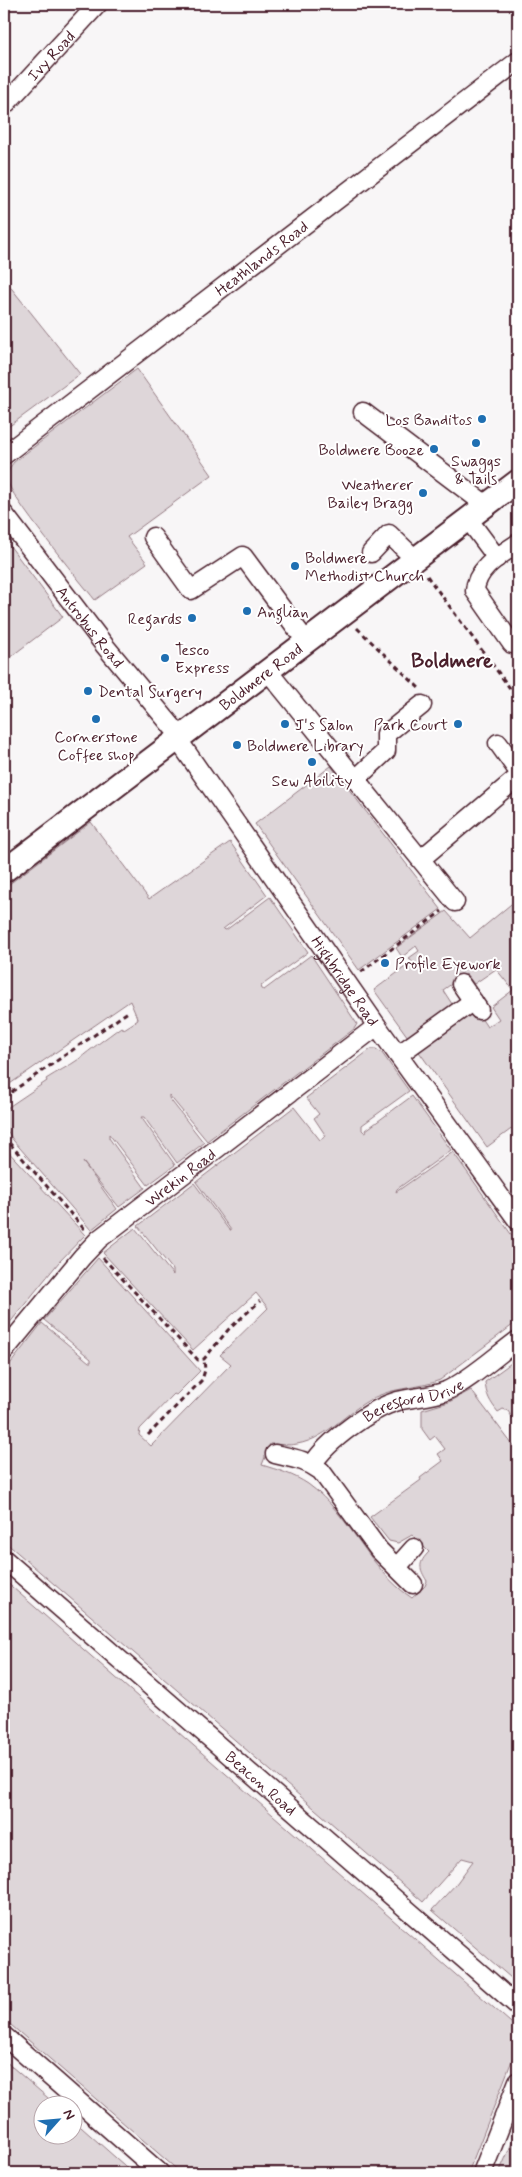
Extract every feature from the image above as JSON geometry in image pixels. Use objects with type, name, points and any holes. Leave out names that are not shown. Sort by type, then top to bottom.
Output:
[{"type":"main road","name":"Boldmere Road","points":[[4,870],[518,481]]},
{"type":"street","name":"Ivy Road","points":[[4,106],[98,4]]},
{"type":"street","name":"Heathlands Road","points":[[4,455],[518,61]]},
{"type":"street","points":[[363,412],[486,505]]},
{"type":"street","name":"Antrobus Road","points":[[4,514],[105,646],[179,737]]},
{"type":"street","points":[[468,519],[497,558]]},
{"type":"street","points":[[372,553],[389,534],[415,559]]},
{"type":"street","points":[[152,537],[191,590],[243,556],[306,640]]},
{"type":"street","points":[[512,644],[475,591],[477,576],[518,542]]},
{"type":"street","points":[[267,670],[455,902]]},
{"type":"street","points":[[356,779],[386,752],[386,734],[422,704]]},
{"type":"street","name":"Highbridge Road","points":[[179,737],[183,747],[377,1026],[518,1220]]},
{"type":"street","points":[[498,743],[518,771]]},
{"type":"street","points":[[421,859],[518,777]]},
{"type":"street","points":[[398,1055],[476,1006],[461,984]]},
{"type":"street","name":"Wrekin Road","points":[[4,1351],[94,1245],[377,1026]]},
{"type":"street","name":"Beresford Drive","points":[[313,1464],[320,1453],[337,1437],[380,1408],[398,1401],[446,1391],[518,1340]]},
{"type":"street","points":[[275,1454],[301,1459],[313,1464],[321,1471],[379,1550],[413,1584]]},
{"type":"street","points":[[397,1567],[414,1548]]},
{"type":"street","name":"Beacon Road","points":[[4,1559],[518,2006]]},
{"type":"street","points":[[4,2036],[160,2173]]},
{"type":"street","points":[[482,2173],[518,2081]]},
{"type":"path","points":[[415,559],[518,699]]},
{"type":"path","points":[[345,611],[361,633],[404,672],[428,699],[422,704]]},
{"type":"path","points":[[347,982],[455,902]]},
{"type":"path","points":[[4,1097],[128,1012]]},
{"type":"path","points":[[4,1136],[94,1245],[198,1360],[204,1359],[228,1330],[260,1302]]},
{"type":"path","points":[[148,1435],[202,1380],[205,1370],[204,1359]]},
{"type":"shaded area","points":[[4,279],[80,374],[4,430]]},
{"type":"shaded area","points":[[137,369],[212,475],[127,537],[147,563],[95,600],[19,502],[10,488],[7,479],[14,462]]},
{"type":"shaded area","points":[[4,538],[63,617],[9,658],[4,651]]},
{"type":"shaded area","points":[[331,766],[441,909],[359,970],[255,824]]},
{"type":"shaded area","points":[[91,822],[149,899],[230,842],[267,895],[223,929],[226,930],[270,897],[308,952],[261,986],[262,989],[264,990],[311,955],[357,1024],[354,1029],[207,1141],[169,1095],[169,1098],[204,1143],[177,1163],[144,1117],[141,1117],[175,1165],[148,1185],[109,1134],[109,1138],[145,1188],[119,1207],[83,1162],[117,1209],[91,1230],[13,1140],[4,1125],[4,1110],[47,1081],[46,1079],[79,1059],[121,1027],[124,1029],[138,1020],[130,1001],[4,1088],[4,888]]},
{"type":"shaded area","points":[[516,900],[518,903],[518,1124],[487,1147],[417,1049],[469,1011],[479,1015],[487,1027],[499,1019],[491,1007],[513,990],[496,969],[474,984],[466,974],[443,990],[452,1004],[449,1014],[410,1040],[374,990],[412,962],[409,958],[419,951],[416,946],[402,957],[396,948],[446,911],[470,938]]},
{"type":"shaded area","points":[[371,1049],[376,1049],[382,1053],[409,1091],[362,1125],[362,1130],[365,1133],[367,1132],[366,1130],[412,1096],[451,1150],[397,1189],[396,1192],[453,1152],[518,1244],[518,1321],[440,1380],[425,1385],[395,1390],[369,1400],[319,1436],[309,1441],[294,1445],[270,1444],[262,1465],[297,1478],[308,1484],[323,1497],[383,1572],[412,1598],[425,1586],[427,1581],[422,1573],[421,1563],[429,1552],[412,1535],[398,1543],[389,1541],[370,1517],[421,1480],[420,1478],[443,1461],[438,1454],[445,1449],[435,1436],[430,1440],[422,1429],[422,1410],[449,1402],[471,1390],[518,1452],[518,1984],[432,1910],[456,1884],[473,1861],[462,1858],[423,1902],[4,1541],[4,1372],[42,1323],[91,1362],[91,1359],[44,1320],[98,1258],[200,1371],[176,1395],[174,1394],[140,1429],[139,1435],[151,1446],[231,1364],[220,1355],[268,1308],[256,1293],[193,1350],[103,1253],[135,1228],[173,1275],[173,1270],[138,1226],[194,1183],[229,1230],[231,1230],[196,1182],[294,1107],[320,1140],[326,1136],[314,1118],[319,1114],[306,1098]]},
{"type":"shaded area","points":[[4,1147],[85,1235],[59,1262],[4,1330]]},
{"type":"shaded area","points":[[518,1358],[518,1426],[508,1411],[503,1409],[498,1412],[495,1408],[487,1395],[485,1382]]},
{"type":"shaded area","points":[[4,1580],[518,2029],[518,2045],[468,2173],[181,2173],[4,2019]]},
{"type":"shaded area","points":[[4,2060],[43,2094],[32,2094],[32,2144],[82,2144],[82,2128],[133,2173],[4,2173]]},
{"type":"shaded area","points":[[518,2129],[518,2173],[499,2173]]},
{"type":"place","name":"Los Banditos","points":[[482,419]]},
{"type":"place","name":"Swaggs & Tails","points":[[476,443]]},
{"type":"place","name":"Boldmere Booze","points":[[434,449]]},
{"type":"place","name":"Weatherer Bailey Bragg","points":[[423,493]]},
{"type":"place","name":"Boldmere Methodist Church","points":[[295,566]]},
{"type":"place","name":"Anglian","points":[[247,611]]},
{"type":"place","name":"Regards","points":[[192,618]]},
{"type":"place","name":"Tesco Express","points":[[165,658]]},
{"type":"place","name":"Dental Surgery","points":[[88,691]]},
{"type":"place","name":"Cornerstone Coffee shop","points":[[96,719]]},
{"type":"place","name":"J's Salon","points":[[285,724]]},
{"type":"place","name":"Park Court","points":[[458,724]]},
{"type":"place","name":"Boldmere Library","points":[[237,745]]},
{"type":"place","name":"Sew Ability","points":[[312,762]]},
{"type":"place","name":"Profile Eyework","points":[[385,963]]},
{"type":"district","name":"Boldmere","points":[[452,660]]}]
